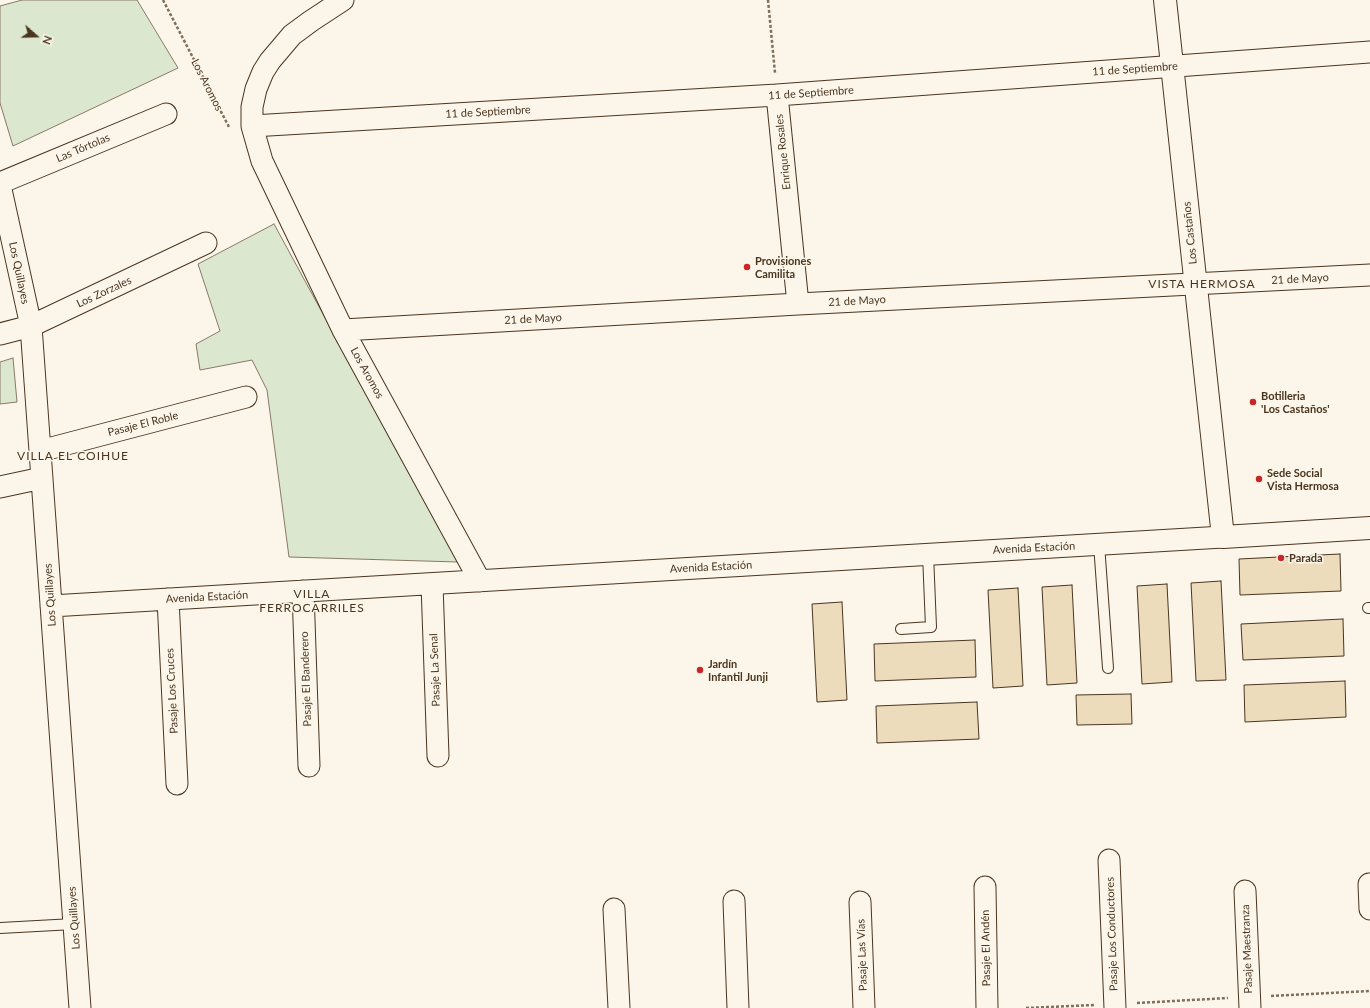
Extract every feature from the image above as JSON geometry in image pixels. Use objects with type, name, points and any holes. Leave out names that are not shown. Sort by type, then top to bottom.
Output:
[{"type":"street","name":"Los Aromos","points":[[343,0],[292,35],[270,62],[263,72],[256,89],[252,107],[252,126],[262,161],[343,330],[480,581]]},
{"type":"street","name":"Los Castaños","points":[[1166,0],[1224,537]]},
{"type":"street","name":"11 de Septiembre","points":[[252,126],[777,95],[1370,52]]},
{"type":"street","name":"Enrique Rosales","points":[[777,95],[798,304]]},
{"type":"street","name":"Las Tórtolas","points":[[0,184],[166,114]]},
{"type":"street","name":"Los Quillayes","points":[[0,184],[31,326],[80,1008]]},
{"type":"street","name":"Los Zorzales","points":[[0,334],[31,326],[206,243]]},
{"type":"street","name":"21 de Mayo","points":[[343,330],[798,304],[1370,275]]},
{"type":"street","name":"Pasaje El Roble","points":[[40,451],[246,398]]},
{"type":"street","points":[[0,487],[42,478]]},
{"type":"street","name":"Avenida Estación","points":[[51,606],[1370,528]]},
{"type":"street","name":"Pasaje La Senal","points":[[432,584],[438,756]]},
{"type":"street","name":"Pasaje El Banderero","points":[[303,591],[309,766]]},
{"type":"street","name":"Pasaje Los Cruces","points":[[168,599],[177,784]]},
{"type":"street","name":"Pasaje Los Conductores","points":[[1108,860],[1115,1006]]},
{"type":"street","points":[[1369,884],[1370,909]]},
{"type":"street","name":"Pasaje El Andén","points":[[985,887],[987,1008]]},
{"type":"street","name":"Pasaje Maestranza","points":[[1245,891],[1250,1002]]},
{"type":"street","points":[[734,901],[738,1008]]},
{"type":"street","name":"Pasaje Las Vías","points":[[860,902],[864,1008]]},
{"type":"street","points":[[614,909],[619,1008]]},
{"type":"lane","points":[[1099,544],[1108,668]]},
{"type":"lane","points":[[901,630],[931,627],[928,554]]},
{"type":"lane","points":[[0,928],[74,924]]},
{"type":"path","name":"Los Aromos","points":[[163,0],[227,125],[232,130]]},
{"type":"path","points":[[768,0],[777,95]]},
{"type":"path","points":[[1026,1008],[1250,1002],[1370,991]]},
{"type":"green space","points":[[22,0],[137,0],[178,68],[13,146],[0,103],[0,6]]},
{"type":"green space","points":[[274,224],[458,562],[289,557],[267,390],[252,360],[200,370],[196,344],[220,331],[198,264]]},
{"type":"green space","points":[[13,358],[17,402],[0,404],[0,362]]},
{"type":"building","points":[[1340,554],[1341,591],[1240,595],[1239,559]]},
{"type":"building","points":[[1221,581],[1226,680],[1196,681],[1191,583]]},
{"type":"building","points":[[1167,584],[1172,682],[1142,684],[1137,586]]},
{"type":"building","points":[[1072,585],[1077,683],[1047,685],[1042,587]]},
{"type":"building","points":[[1018,588],[1023,686],[993,688],[988,590]]},
{"type":"building","points":[[842,602],[847,700],[817,702],[812,604]]},
{"type":"building","points":[[1343,619],[1344,656],[1243,660],[1241,624]]},
{"type":"building","points":[[975,640],[976,677],[875,681],[874,644]]},
{"type":"building","points":[[1345,681],[1346,717],[1245,722],[1244,685]]},
{"type":"building","points":[[1131,694],[1132,724],[1077,725],[1076,695]]},
{"type":"building","points":[[977,702],[979,739],[877,743],[876,706]]},
{"type":"place","name":"Provisiones Camilita","points":[[747,267]]},
{"type":"place","name":"Botilleria 'Los Castaños'","points":[[1253,402]]},
{"type":"place","name":"Sede Social Vista Hermosa","points":[[1259,479]]},
{"type":"place","name":"Parada","points":[[1281,558]]},
{"type":"place","name":"Jardín Infantil Junji","points":[[700,670]]},
{"type":"district","name":"VISTA HERMOSA","points":[[1202,284]]},
{"type":"district","name":"VILLA EL COIHUE","points":[[73,456]]},
{"type":"district","name":"VILLA FERROCARRILES","points":[[312,601]]}]
